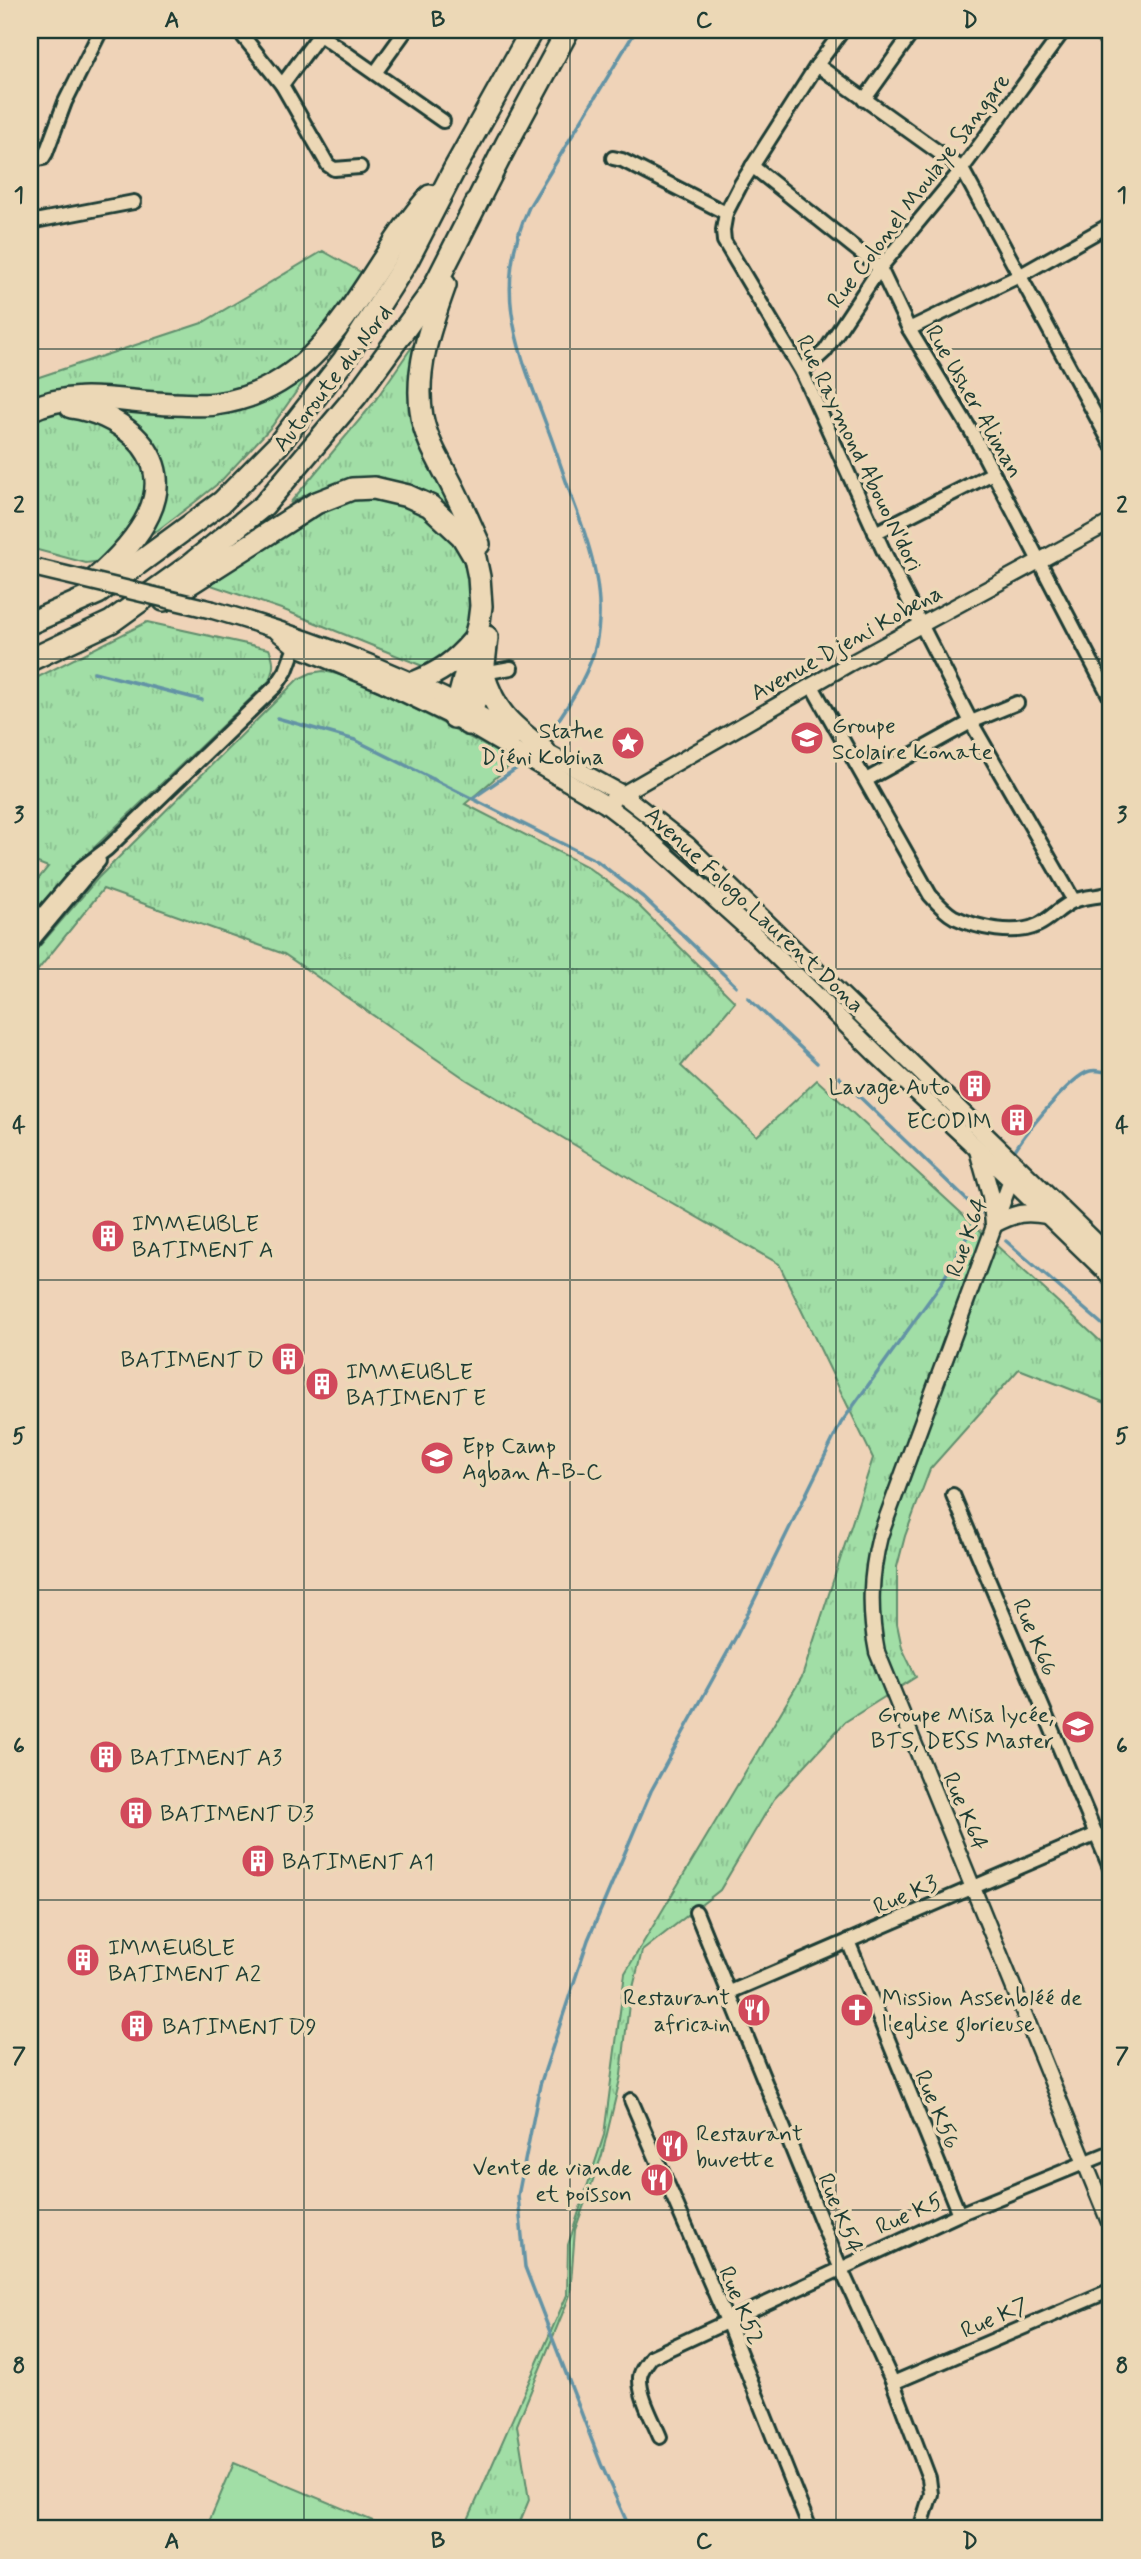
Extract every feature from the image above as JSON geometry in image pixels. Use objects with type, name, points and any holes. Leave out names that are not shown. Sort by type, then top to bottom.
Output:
[{"type":"highway","name":"Autoroute du Nord","points":[[30,623],[98,593],[222,502],[278,445],[344,360],[407,261],[532,30]]},
{"type":"highway","name":"Autoroute du Nord","points":[[30,660],[111,622],[190,565],[264,505],[356,396],[431,293],[568,30]]},
{"type":"highway","points":[[30,410],[44,403],[69,398],[212,405],[254,395],[289,377],[316,352],[347,316],[422,205],[455,168]]},
{"type":"highway","points":[[460,236],[422,360],[420,391],[422,417],[429,440],[487,563],[492,592],[483,673],[463,714]]},
{"type":"highway","points":[[30,422],[46,412],[69,407],[95,411],[113,420],[142,444],[156,474],[153,503],[137,537],[117,561],[57,612]]},
{"type":"highway","points":[[111,622],[146,612],[316,503],[352,489],[374,488],[408,495],[430,506],[463,536],[475,558],[480,577],[481,606],[463,714]]},
{"type":"highway","points":[[416,682],[449,666],[475,638]]},
{"type":"highway","points":[[483,673],[490,696],[501,714],[544,751]]},
{"type":"main road","name":"Avenue Fologo Laurent Dona","points":[[33,568],[213,610],[276,631],[332,660],[544,751],[622,794],[687,845],[1016,1175],[1111,1258]]},
{"type":"main road","name":"Avenue Fologo Laurent Dona","points":[[297,641],[416,682],[604,804],[653,842],[710,892],[977,1148],[1016,1175],[1048,1215],[1111,1277]]},
{"type":"main road","points":[[977,1148],[991,1196],[995,1224],[1013,1214],[1027,1211],[1048,1215]]},
{"type":"street","points":[[30,155],[43,158],[65,102],[101,30]]},
{"type":"street","points":[[238,30],[282,85],[328,164],[334,169],[360,167]]},
{"type":"street","points":[[375,73],[406,30]]},
{"type":"street","points":[[613,158],[622,160],[726,213],[752,166],[817,65],[843,30]]},
{"type":"street","points":[[864,100],[914,30]]},
{"type":"street","name":"Rue Colonel Moulaye Sangare","points":[[802,372],[825,351],[880,268],[962,169],[1063,30]]},
{"type":"street","points":[[1094,30],[1111,42]]},
{"type":"street","points":[[282,85],[322,32],[443,121]]},
{"type":"street","points":[[817,65],[962,169],[1111,444]]},
{"type":"street","name":"Rue Usher Aliman","points":[[752,166],[880,268],[909,329],[974,436],[1111,699]]},
{"type":"street","points":[[30,222],[134,202]]},
{"type":"street","name":"Rue Raymond Abouo N'dori","points":[[726,213],[724,241],[802,372],[920,626],[971,722],[1074,901]]},
{"type":"street","points":[[909,329],[1019,275],[1111,225]]},
{"type":"street","points":[[875,533],[993,473]]},
{"type":"street","name":"Avenue Djeni Kobena","points":[[604,804],[1111,522]]},
{"type":"street","points":[[30,944],[107,849],[276,686],[286,671],[297,641]]},
{"type":"street","points":[[483,673],[511,668]]},
{"type":"street","points":[[812,686],[930,895],[954,917],[1010,932],[1024,931],[1041,924],[1074,901],[1111,893]]},
{"type":"street","points":[[866,780],[971,722],[1017,703]]},
{"type":"street","points":[[30,929],[83,867],[107,849]]},
{"type":"street","name":"Rue K64","points":[[1016,1175],[995,1224],[880,1536],[872,1568],[870,1600],[877,1652],[1111,2227]]},
{"type":"street","name":"Rue K66","points":[[953,1495],[1111,1870]]},
{"type":"street","name":"Rue K3","points":[[730,1992],[1097,1834]]},
{"type":"street","name":"Rue K54","points":[[696,1912],[840,2267],[893,2383],[931,2485],[929,2503],[919,2529]]},
{"type":"street","name":"Rue K56","points":[[848,1941],[959,2214]]},
{"type":"street","name":"Rue K52","points":[[631,2100],[727,2321],[810,2529]]},
{"type":"street","name":"Rue K5","points":[[660,2437],[640,2377],[643,2367],[651,2357],[840,2267],[1111,2151]]},
{"type":"street","name":"Rue K7","points":[[893,2383],[1111,2290]]},
{"type":"green space","points":[[323,251],[364,274],[308,375],[272,426],[220,482],[158,530],[102,561],[86,563],[30,548],[30,380],[202,323]]},
{"type":"green space","points":[[418,338],[412,388],[450,504],[404,484],[376,479],[338,483],[290,503],[372,405]]},
{"type":"green space","points":[[373,498],[420,509],[453,539],[467,562],[474,589],[470,631],[455,650],[430,669],[284,610],[208,584],[318,511],[346,501]]},
{"type":"green space","points":[[147,622],[269,649],[273,665],[269,681],[78,863],[30,918],[30,889],[48,867],[38,863],[30,864],[30,681]]},
{"type":"green space","points":[[323,671],[368,686],[514,762],[465,804],[586,866],[635,902],[735,1002],[681,1066],[757,1136],[817,1080],[1111,1351],[1111,1405],[1019,1369],[930,1469],[905,1536],[897,1567],[897,1624],[902,1648],[916,1677],[845,1722],[774,1799],[720,1890],[642,1951],[629,2004],[621,2075],[602,2155],[575,2230],[570,2295],[517,2425],[529,2500],[517,2529],[464,2529],[567,2295],[568,2245],[604,2135],[625,1973],[802,1677],[873,1458],[779,1264],[467,1080],[284,954],[103,889],[30,980],[30,957],[98,878],[298,679]]},
{"type":"green space","points":[[234,2463],[392,2529],[206,2529]]},
{"type":"waterway","points":[[552,729],[578,688],[593,655],[599,626],[598,590],[586,537],[519,348],[510,294],[511,267],[517,238],[529,207],[636,30]]},
{"type":"waterway","points":[[94,672],[202,700]]},
{"type":"waterway","points":[[277,718],[355,740],[597,861],[643,897],[736,986]]},
{"type":"waterway","points":[[473,798],[517,768]]},
{"type":"waterway","points":[[748,998],[817,1063]]},
{"type":"waterway","points":[[1012,1155],[1059,1095],[1081,1075],[1098,1070],[1111,1073]]},
{"type":"waterway","points":[[839,1077],[975,1208]]},
{"type":"waterway","points":[[630,2529],[601,2464],[525,2267],[518,2196],[540,2085],[588,1940],[651,1791],[737,1635],[841,1423],[941,1284],[986,1202]]},
{"type":"waterway","points":[[1006,1241],[1111,1332]]},
{"type":"place","name":"Groupe Scolaire Konate","points":[[807,738]]},
{"type":"place","name":"Statue Djéni Kobina","points":[[628,743]]},
{"type":"place","name":"Lavage Auto","points":[[975,1086]]},
{"type":"place","name":"ECODIM","points":[[1017,1120]]},
{"type":"place","name":"IMMEUBLE BATIMENT A","points":[[108,1236]]},
{"type":"place","name":"BATIMENT D","points":[[288,1359]]},
{"type":"place","name":"IMMEUBLE BATIMENT E","points":[[322,1384]]},
{"type":"place","name":"Epp Camp Agban A-B-C","points":[[437,1458]]},
{"type":"place","name":"Groupe Misa lycée, BTS, DESS Master","points":[[1078,1727]]},
{"type":"place","name":"BATIMENT A3","points":[[106,1757]]},
{"type":"place","name":"BATIMENT D3","points":[[136,1813]]},
{"type":"place","name":"BATIMENT A1","points":[[258,1861]]},
{"type":"place","name":"IMMEUBLE BATIMENT A2","points":[[83,1960]]},
{"type":"place","name":"Restaurant africain","points":[[754,2010]]},
{"type":"place","name":"Mission Assenbléé de l'eglise glorieuse","points":[[857,2010]]},
{"type":"place","name":"BATIMENT D9","points":[[137,2026]]},
{"type":"place","name":"Restaurant buvette","points":[[672,2146]]},
{"type":"place","name":"Vente de viande et poisson","points":[[657,2180]]}]
